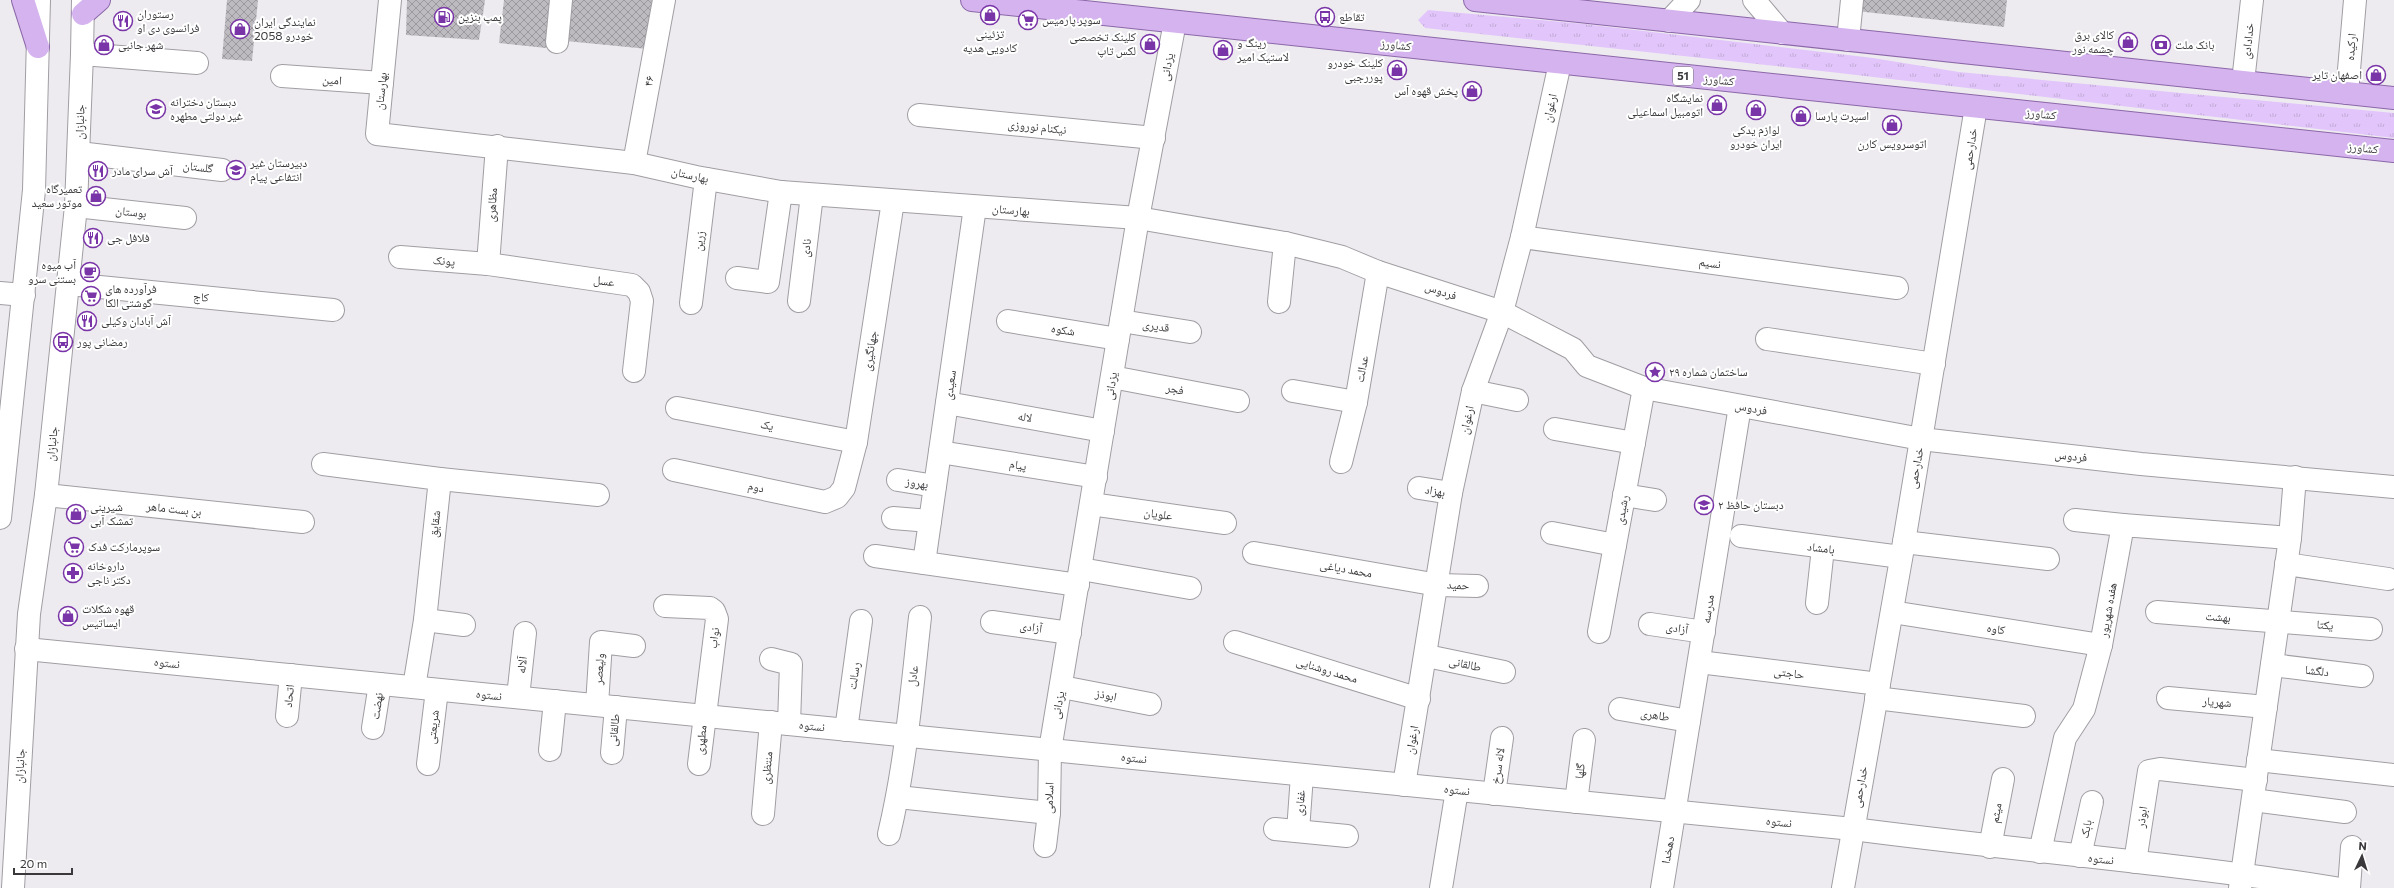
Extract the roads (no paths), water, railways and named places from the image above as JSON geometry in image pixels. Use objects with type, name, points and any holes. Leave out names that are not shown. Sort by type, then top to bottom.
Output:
[{"type":"main road","points":[[23,0],[38,47]]},
{"type":"main road","points":[[82,7],[99,0]]},
{"type":"main road","name":"کشاورز","points":[[972,0],[2394,151]]},
{"type":"main road","points":[[1483,0],[2394,98]]},
{"type":"street","points":[[0,518],[4,439],[24,295],[34,190],[39,0]]},
{"type":"street","name":"بهارستان","points":[[390,0],[376,134],[496,146],[634,163],[706,179],[781,192],[1138,218]]},
{"type":"street","points":[[557,42],[561,0]]},
{"type":"street","name":"۴۶","points":[[634,163],[664,0]]},
{"type":"street","points":[[1669,21],[1689,0]]},
{"type":"street","points":[[1754,0],[1782,33]]},
{"type":"street","points":[[1848,40],[1852,0]]},
{"type":"street","name":"خدادادی","points":[[2244,82],[2252,0]]},
{"type":"street","name":"ارکیده","points":[[2347,93],[2355,0]]},
{"type":"street","name":"جانبازان","points":[[14,888],[7,862],[26,649],[46,495],[76,206],[82,54],[82,7]]},
{"type":"street","name":"یزدانی","points":[[1050,750],[1062,687],[1138,218],[1175,22]]},
{"type":"street","points":[[82,54],[198,64]]},
{"type":"street","name":"ارغوان","points":[[1404,785],[1438,585],[1451,493],[1473,391],[1502,312],[1522,237],[1560,63]]},
{"type":"street","name":"امین","points":[[282,76],[382,83]]},
{"type":"street","name":"خدارحمی","points":[[1843,888],[1852,829],[1903,549],[1976,107]]},
{"type":"street","name":"نیکنام نوروزی","points":[[919,115],[1154,138]]},
{"type":"street","name":"مظاهری","points":[[488,264],[496,146]]},
{"type":"street","name":"گلستان","points":[[79,153],[222,170]]},
{"type":"street","name":"زرین","points":[[692,303],[706,179]]},
{"type":"street","points":[[737,278],[768,282],[781,192]]},
{"type":"street","name":"نادی","points":[[799,302],[812,194]]},
{"type":"street","name":"جهانگیری","points":[[837,497],[844,488],[856,442],[893,201]]},
{"type":"street","name":"بوستان","points":[[76,206],[185,218]]},
{"type":"street","name":"سعیدی","points":[[924,563],[975,207]]},
{"type":"street","name":"فردوس","points":[[1138,218],[1285,243],[1342,257],[1378,272],[1502,312],[1573,349],[1587,366],[1644,388],[1921,439],[2133,463],[2394,487]]},
{"type":"street","name":"نسیم","points":[[1522,237],[1897,288]]},
{"type":"street","points":[[1279,302],[1285,243]]},
{"type":"street","name":"پونک","points":[[400,257],[488,264]]},
{"type":"street","name":"عسل","points":[[488,264],[632,285],[639,292],[642,301],[634,371]]},
{"type":"street","name":"عدالت","points":[[1341,462],[1356,402],[1378,272]]},
{"type":"street","name":"کاج","points":[[69,284],[333,310]]},
{"type":"street","points":[[0,293],[24,295]]},
{"type":"street","name":"شکوه","points":[[1008,321],[1120,330]]},
{"type":"street","name":"قدیری","points":[[1120,330],[1190,332]]},
{"type":"street","points":[[1766,339],[1934,364]]},
{"type":"street","name":"فجر","points":[[1112,376],[1238,401]]},
{"type":"street","name":"رشیدی","points":[[1599,632],[1644,388]]},
{"type":"street","points":[[1293,391],[1356,402]]},
{"type":"street","points":[[1473,391],[1517,400]]},
{"type":"street","name":"لاله","points":[[947,403],[1103,431]]},
{"type":"street","name":"مدرسه","points":[[1675,812],[1740,406]]},
{"type":"street","name":"یک","points":[[677,408],[856,442]]},
{"type":"street","points":[[1555,429],[1634,444]]},
{"type":"street","name":"پیام","points":[[940,452],[1096,477]]},
{"type":"street","points":[[323,464],[440,479],[598,495]]},
{"type":"street","name":"دوم","points":[[674,470],[825,502],[837,497]]},
{"type":"street","points":[[2241,881],[2290,538],[2296,477]]},
{"type":"street","name":"شقایق","points":[[414,687],[425,620],[440,479]]},
{"type":"street","name":"بهروز","points":[[898,480],[935,486]]},
{"type":"street","name":"بهزاد","points":[[1419,488],[1451,493]]},
{"type":"street","name":"بن بست ماهر","points":[[46,495],[302,522]]},
{"type":"street","points":[[1624,495],[1655,500]]},
{"type":"street","name":"علویان","points":[[1091,504],[1225,523]]},
{"type":"street","points":[[893,518],[930,521]]},
{"type":"street","points":[[2075,520],[2290,538]]},
{"type":"street","name":"هفده شهریور","points":[[2040,852],[2065,738],[2084,709],[2101,646],[2123,525]]},
{"type":"street","points":[[1552,532],[1615,545]]},
{"type":"street","name":"بامشاد","points":[[1741,536],[1823,548],[1903,549],[2048,559]]},
{"type":"street","points":[[1817,603],[1823,548]]},
{"type":"street","name":"محمد دیاغی","points":[[1254,553],[1438,585]]},
{"type":"street","points":[[875,556],[924,563],[1190,588]]},
{"type":"street","points":[[2286,564],[2388,579]]},
{"type":"street","name":"حمید","points":[[1438,585],[1477,586]]},
{"type":"street","name":"نواب","points":[[665,606],[710,608],[714,611],[716,619],[704,716]]},
{"type":"street","name":"کاوه","points":[[1892,612],[2101,646]]},
{"type":"street","name":"بهشت","points":[[2157,612],[2278,621]]},
{"type":"street","name":"عادل","points":[[889,834],[898,797],[907,736],[920,617]]},
{"type":"street","points":[[425,620],[464,625]]},
{"type":"street","name":"رسالت","points":[[846,730],[861,621]]},
{"type":"street","name":"یکتا","points":[[2278,621],[2371,629]]},
{"type":"street","name":"آزادی","points":[[992,622],[1070,633]]},
{"type":"street","name":"آزادی","points":[[1650,624],[1704,632]]},
{"type":"street","name":"آلاله","points":[[518,697],[525,633]]},
{"type":"street","name":"ولیعصر","points":[[606,706],[601,642],[634,646]]},
{"type":"street","name":"محمد روشنایی","points":[[1235,642],[1419,699]]},
{"type":"street","name":"نستوه","points":[[26,649],[1852,829],[1990,847],[2135,862],[2241,881],[2335,888]]},
{"type":"street","name":"طالقانی","points":[[1426,656],[1504,672]]},
{"type":"street","name":"منتظری","points":[[763,814],[791,664],[771,659]]},
{"type":"street","name":"حاجتی","points":[[1699,662],[2024,716]]},
{"type":"street","name":"دلگشا","points":[[2272,665],[2362,676]]},
{"type":"street","name":"اتحاد","points":[[287,716],[291,675]]},
{"type":"street","name":"نهضت","points":[[374,728],[380,684]]},
{"type":"street","name":"ابوذز","points":[[1062,687],[1150,704]]},
{"type":"street","name":"شریعتی","points":[[428,764],[437,690]]},
{"type":"street","name":"شهریار","points":[[2168,698],[2266,707]]},
{"type":"street","points":[[550,750],[555,701]]},
{"type":"street","name":"طالقانی","points":[[606,706],[612,753]]},
{"type":"street","name":"طاهری","points":[[1620,709],[1689,721]]},
{"type":"street","name":"مطهری","points":[[698,764],[704,716]]},
{"type":"street","name":"لاله سرخ","points":[[1494,794],[1502,738]]},
{"type":"street","name":"گلها","points":[[1576,802],[1584,740]]},
{"type":"street","name":"اسلامی","points":[[1045,846],[1049,813],[1050,750]]},
{"type":"street","name":"ابوذر","points":[[2135,862],[2149,771],[2160,769],[2256,780]]},
{"type":"street","name":"غفاری","points":[[1298,831],[1302,775]]},
{"type":"street","points":[[2256,780],[2394,776]]},
{"type":"street","name":"میثم","points":[[1990,847],[2003,779]]},
{"type":"street","points":[[2256,780],[2346,812]]},
{"type":"street","points":[[1441,888],[1458,790]]},
{"type":"street","points":[[898,797],[1049,813]]},
{"type":"street","name":"بابک","points":[[2080,856],[2092,802]]},
{"type":"street","name":"دهخدا","points":[[1662,888],[1675,812]]},
{"type":"street","name":"غفاری","points":[[1275,829],[1347,836]]},
{"type":"street","points":[[2349,888],[2352,847]]},
{"type":"place","name":"تزئینی کادویی هدیه","points":[[990,15]]},
{"type":"place","name":"پمپ بنزین","points":[[444,17]]},
{"type":"place","name":"تقاطع","points":[[1325,17]]},
{"type":"place","name":"سوپر پارمیس","points":[[1028,20]]},
{"type":"place","name":"رستوران فرانسوی دی او","points":[[123,21]]},
{"type":"place","name":"نمایندگی ایران خودرو 2058","points":[[240,29]]},
{"type":"place","name":"کالای برق چشمه نور","points":[[2128,42]]},
{"type":"place","name":"کلینک تخصصی لکس تاپ","points":[[1150,44]]},
{"type":"place","name":"شهر جانبی","points":[[104,45]]},
{"type":"place","name":"بانک ملت","points":[[2161,45]]},
{"type":"place","name":"رینگ و لاستیک امیر","points":[[1223,50]]},
{"type":"place","name":"کلینک خودرو پوررجبی","points":[[1397,70]]},
{"type":"place","name":"اصفهان تایر","points":[[2376,75]]},
{"type":"place","name":"پخش قهوه آس","points":[[1472,91]]},
{"type":"place","name":"نمایشگاه اتومبیل اسماعیلی","points":[[1717,105]]},
{"type":"place","name":"دبستان دخترانه غیر دولتی مطهره","points":[[156,109]]},
{"type":"place","name":"لوازم یدکی ایران خودرو","points":[[1756,110]]},
{"type":"place","name":"اسپرت پارسا","points":[[1801,116]]},
{"type":"place","name":"اتوسرویس کارن","points":[[1892,125]]},
{"type":"place","name":"دبیرستان غیر انتفاعی پیام","points":[[236,170]]},
{"type":"place","name":"آش سرای مادر","points":[[98,171]]},
{"type":"place","name":"تعمیرگاه موتور سعید","points":[[96,196]]},
{"type":"place","name":"فلافل جی","points":[[93,238]]},
{"type":"place","name":"آب میوه بستنی سرو","points":[[90,272]]},
{"type":"place","name":"فرآورده های گوشتی الکا","points":[[91,296]]},
{"type":"place","name":"آش آبادان وکیلی","points":[[87,321]]},
{"type":"place","name":"رمضانی پور","points":[[63,342]]},
{"type":"place","name":"ساختمان شماره ۲۹","points":[[1655,372]]},
{"type":"place","name":"دبستان حافظ ۲","points":[[1704,505]]},
{"type":"place","name":"شیرینی تمشک آبی","points":[[76,514]]},
{"type":"place","name":"سوپرمارکت فدک","points":[[74,547]]},
{"type":"place","name":"داروخانه دکتر ناجی","points":[[73,573]]},
{"type":"place","name":"قهوه شکلات ایساتیس","points":[[68,616]]}]
